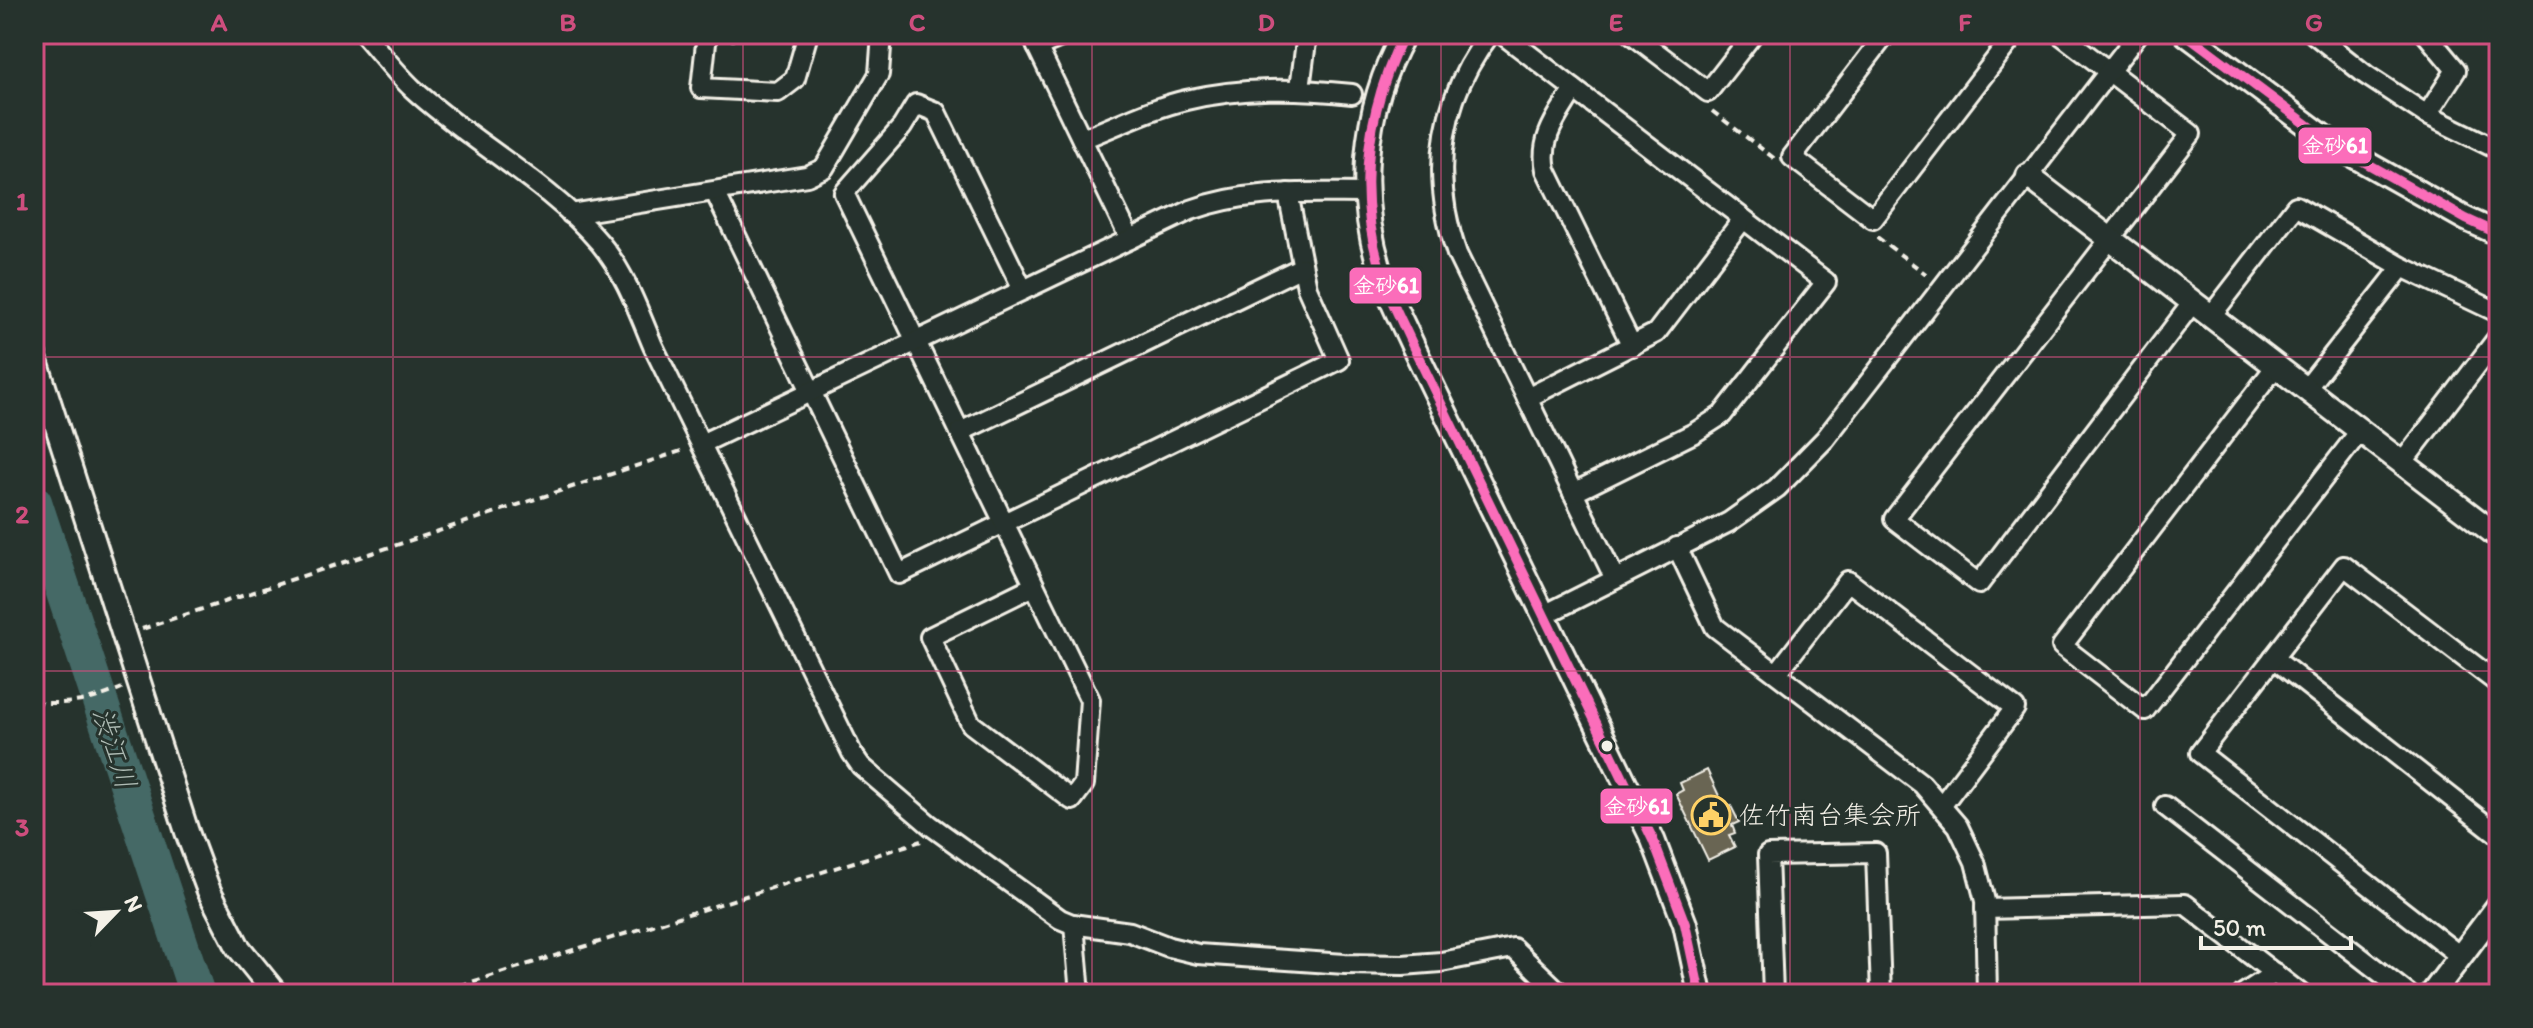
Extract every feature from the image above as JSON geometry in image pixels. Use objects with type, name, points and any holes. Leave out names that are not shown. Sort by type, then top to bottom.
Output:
[{"type":"street","points":[[364,34],[412,88],[571,214],[618,268],[852,753],[861,766],[930,825],[1060,919],[1074,924],[1130,932],[1198,954],[1345,964],[1441,962],[1513,948],[1561,994]]},
{"type":"street","points":[[707,34],[701,88],[778,92],[795,79],[808,34]]},
{"type":"street","points":[[571,214],[807,176],[824,168],[879,74],[882,34]]},
{"type":"street","points":[[1068,34],[1034,40],[1130,239]]},
{"type":"street","points":[[1300,88],[1307,34]]},
{"type":"street","points":[[1404,34],[1390,58],[1366,157],[1373,242],[1385,284],[1670,878],[1685,924],[1700,994]]},
{"type":"street","points":[[1490,34],[1462,80],[1450,107],[1441,170],[1443,200],[1457,254],[1615,579]]},
{"type":"street","points":[[1502,34],[1826,282],[1722,415],[1694,433],[1573,493]]},
{"type":"street","points":[[1632,34],[1708,92],[1753,34]]},
{"type":"street","points":[[1886,34],[1792,157],[1873,219],[2015,34]]},
{"type":"street","points":[[2060,34],[2191,134],[1894,519],[1979,584],[2193,302]]},
{"type":"street","points":[[1544,615],[1729,522],[1755,505],[1800,466],[1825,439],[2138,34]]},
{"type":"street","points":[[2186,34],[2336,146],[2453,212],[2499,234]]},
{"type":"street","points":[[2314,34],[2366,75],[2427,115],[2499,150]]},
{"type":"street","points":[[2426,34],[2456,70],[2427,115]]},
{"type":"street","points":[[1082,139],[1183,101],[1260,89],[1300,88],[1352,94]]},
{"type":"street","points":[[1574,89],[1548,132],[1544,145],[1546,170],[1632,346]]},
{"type":"street","points":[[1023,290],[936,112],[916,104],[902,127],[844,193],[1090,700],[1084,784],[1072,800],[971,724],[930,637],[1034,586]]},
{"type":"street","points":[[2028,176],[2498,535]]},
{"type":"street","points":[[715,192],[899,574],[1339,360],[1312,301],[1288,193]]},
{"type":"street","points":[[701,444],[1213,202],[1258,194],[1367,193]]},
{"type":"street","points":[[2211,316],[2296,206],[2402,267],[2499,313]]},
{"type":"street","points":[[1527,398],[1656,333],[1743,219]]},
{"type":"street","points":[[960,432],[1302,267]]},
{"type":"street","points":[[2306,389],[2402,267]]},
{"type":"street","points":[[2402,463],[2499,336]]},
{"type":"street","points":[[34,355],[209,891],[238,947],[276,994]]},
{"type":"street","points":[[2276,366],[2062,646],[2121,692],[2145,710],[2360,431]]},
{"type":"street","points":[[1677,547],[1715,627],[1922,784],[1942,805],[1967,843],[1981,882],[1985,909],[1987,994]]},
{"type":"street","points":[[2460,956],[2200,753],[2344,566],[2499,684]]},
{"type":"street","points":[[1777,673],[1848,581],[2015,708],[1942,805]]},
{"type":"street","points":[[2273,658],[2499,835]]},
{"type":"street","points":[[2165,806],[2408,994]]},
{"type":"street","points":[[1773,994],[1768,855],[1876,853],[1881,994]]},
{"type":"street","points":[[1985,909],[2185,904],[2301,994]]},
{"type":"street","points":[[2432,994],[2499,905]]},
{"type":"street","points":[[1074,924],[1080,994]]},
{"type":"street","points":[[2243,994],[2275,973]]},
{"type":"path","points":[[733,34],[733,42]]},
{"type":"path","points":[[1712,111],[1775,159]]},
{"type":"path","points":[[1876,236],[1926,274]]},
{"type":"path","points":[[126,635],[701,444]]},
{"type":"path","points":[[34,702],[84,702],[115,691]]},
{"type":"path","points":[[433,994],[921,841]]},
{"type":"building","name":"佐竹南台集会所","points":[[1707,770],[1725,809],[1731,806],[1739,822],[1732,825],[1735,833],[1729,835],[1735,847],[1708,860],[1676,794],[1683,790],[1680,783]]},
{"type":"waterway","name":"渋江川","points":[[34,502],[197,994]]},
{"type":"transit line","name":"金砂61","points":[[1404,34],[1380,95],[1369,157],[1370,220],[1385,284],[1653,840],[1685,924],[1700,994]]},
{"type":"transit line","name":"金砂61","points":[[2186,34],[2336,146],[2466,219],[2499,234]]},
{"type":"place","name":"佐竹南台集会所","points":[[1711,815]]}]
